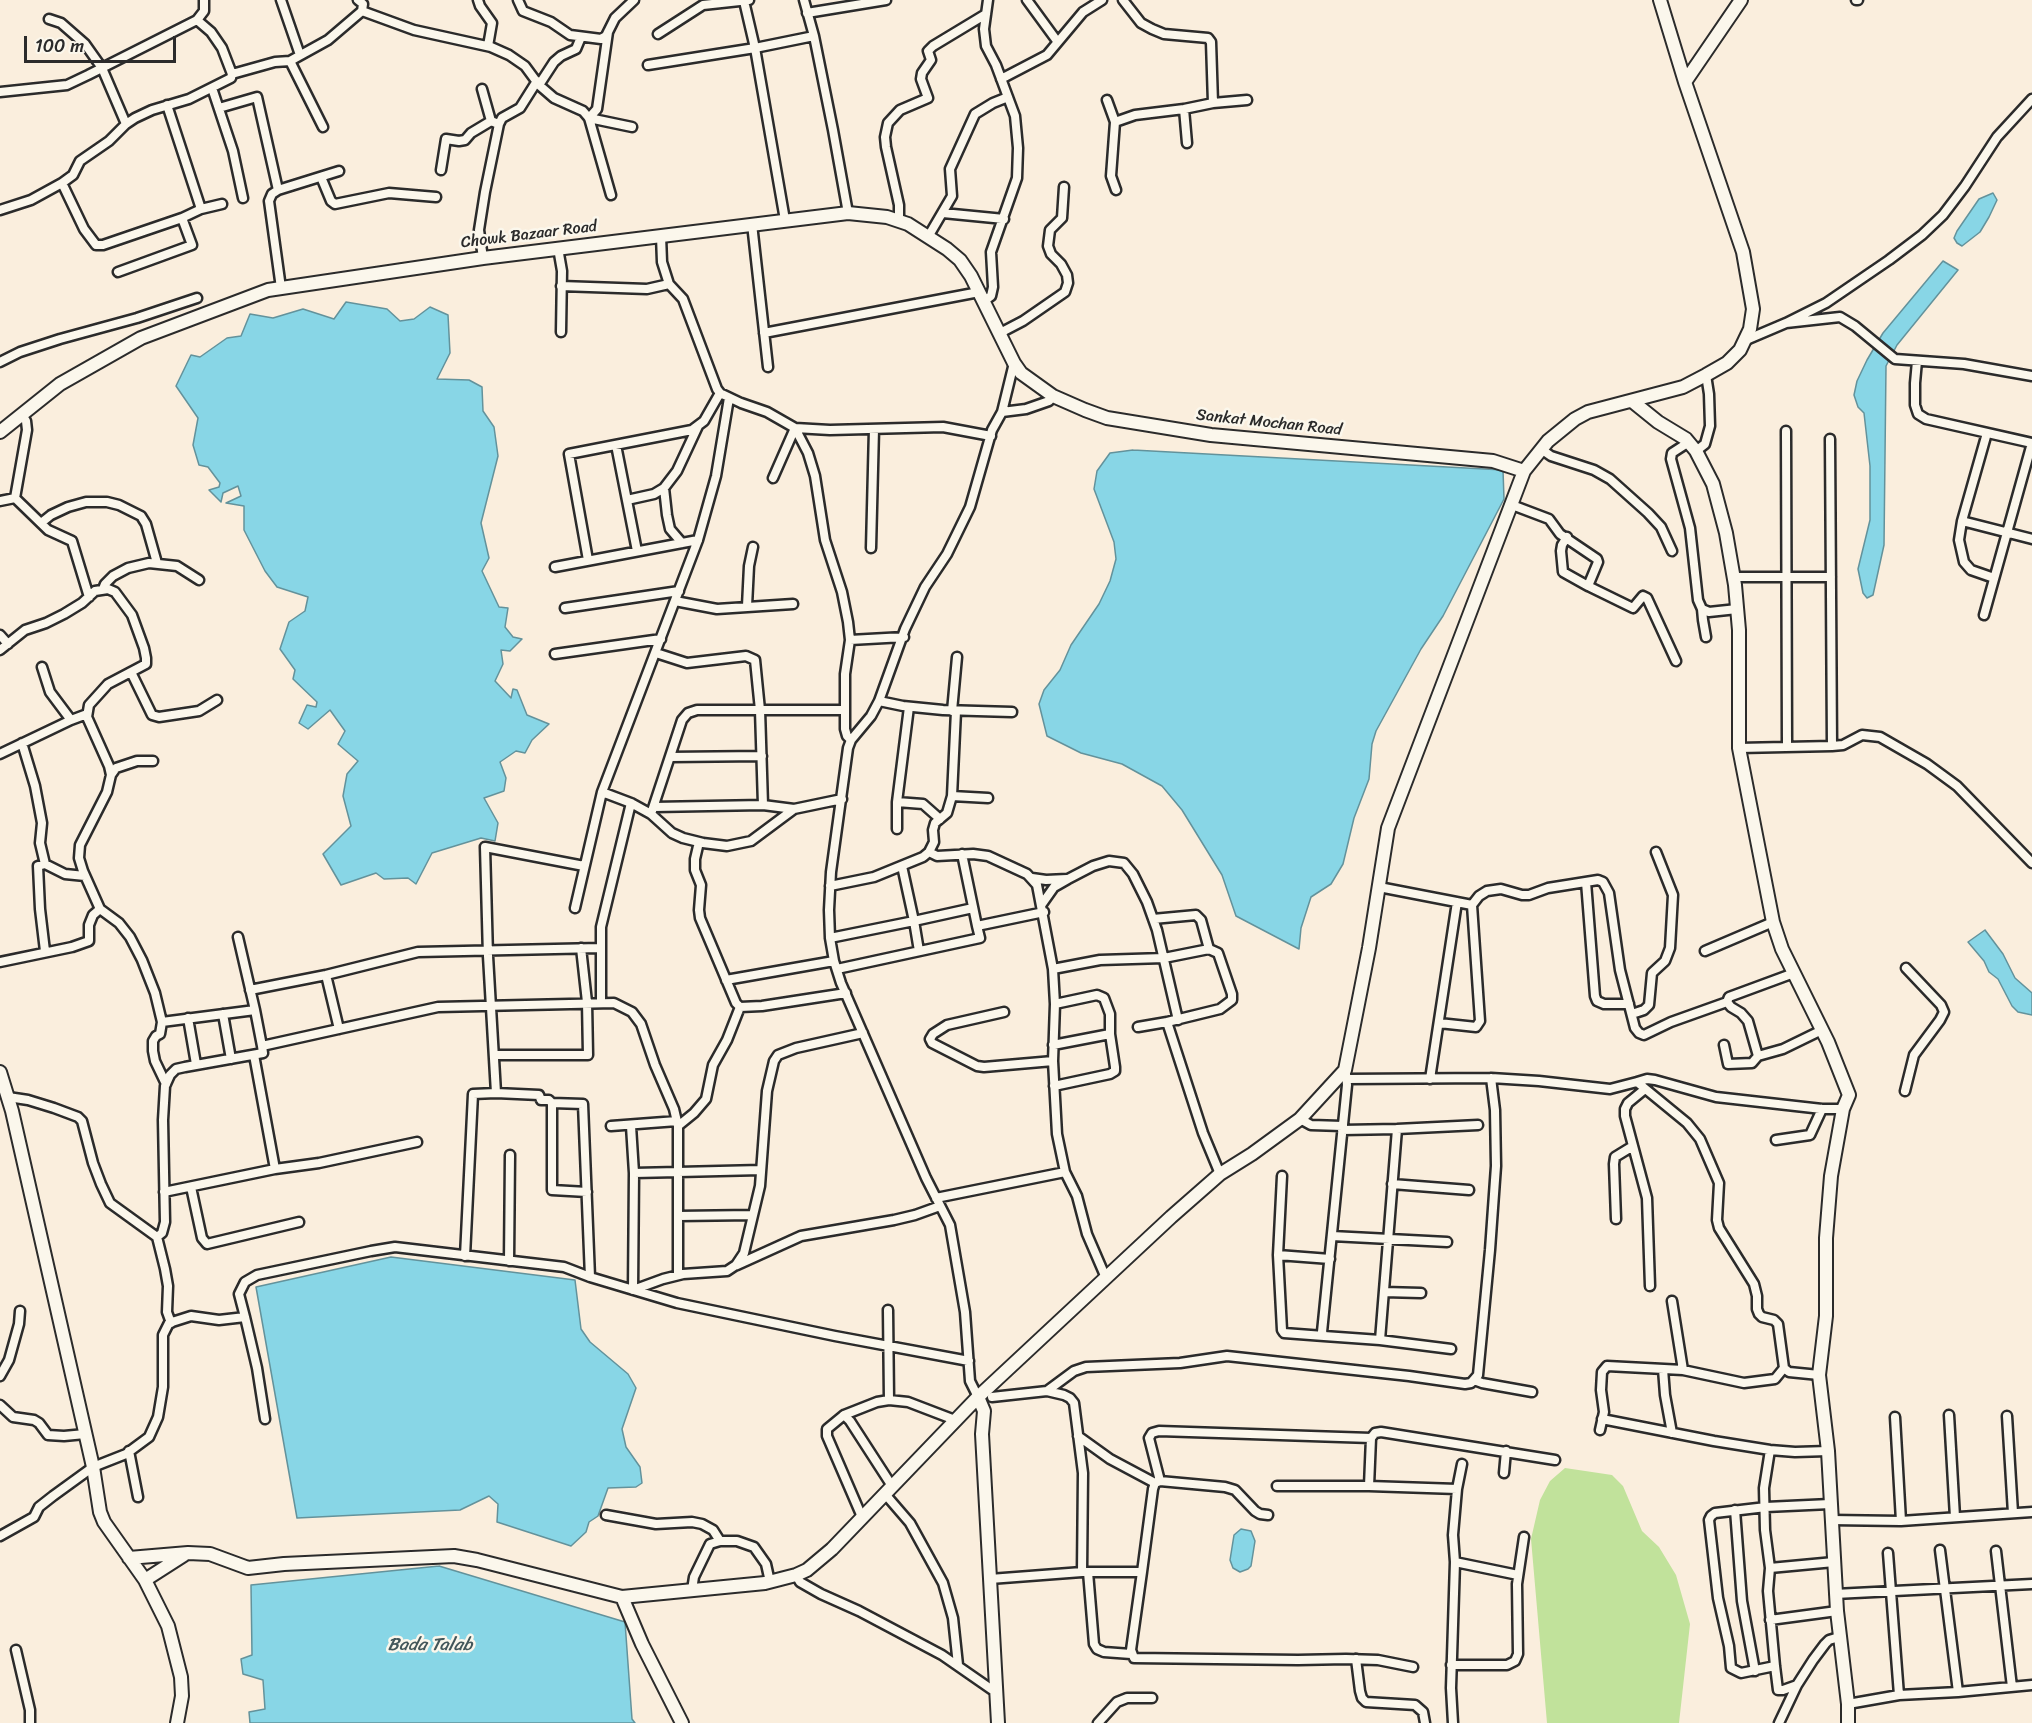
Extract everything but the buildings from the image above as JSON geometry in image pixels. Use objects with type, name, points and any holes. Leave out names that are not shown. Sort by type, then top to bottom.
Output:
[{"type":"main road","points":[[129,1558],[188,1553],[210,1554],[248,1568],[284,1564],[454,1556],[622,1597],[770,1582],[796,1575],[807,1570],[832,1549],[978,1397],[991,1391],[1106,1278],[1220,1174],[1300,1119],[1346,1074],[1388,828],[1524,471],[1541,449],[1561,430],[1588,412],[1683,387],[1727,363],[1740,351],[1750,329],[1752,309],[1743,252],[1685,82],[1660,0]]},
{"type":"main road","points":[[1685,82],[1741,0]]},
{"type":"main road","name":"Chowk Bazaar Road","points":[[0,432],[60,384],[141,338],[268,290],[558,248],[848,213],[887,217],[899,221],[928,237],[960,260],[982,296],[1018,368]]},
{"type":"main road","name":"Sankat Mochan Road","points":[[1018,368],[1053,396],[1107,418],[1141,425],[1210,435],[1493,461],[1524,471]]},
{"type":"main road","points":[[1632,401],[1693,447],[1713,484],[1726,533],[1734,578],[1737,609],[1739,748],[1773,922],[1782,949],[1822,1030],[1849,1095],[1843,1109],[1831,1176],[1827,1217],[1826,1316],[1819,1375],[1828,1450],[1835,1594],[1848,1704],[1848,1723]]},
{"type":"main road","points":[[0,1072],[8,1097],[93,1467],[100,1512],[104,1522],[145,1580],[168,1626],[181,1677],[182,1696],[177,1723]]},
{"type":"main road","points":[[978,1397],[984,1411],[982,1434],[998,1723]]},
{"type":"main road","points":[[145,1580],[188,1553]]},
{"type":"main road","points":[[622,1597],[642,1644],[682,1723]]},
{"type":"street","points":[[0,92],[67,85],[197,20],[204,11],[204,0]]},
{"type":"street","points":[[281,0],[300,55]]},
{"type":"street","points":[[0,210],[31,200],[62,183],[73,175],[80,161],[109,141],[126,124],[152,110],[189,99],[231,78],[232,74],[275,62],[290,61],[328,40],[362,11],[363,4],[358,0]]},
{"type":"street","points":[[478,0],[492,23],[488,46]]},
{"type":"street","points":[[518,0],[523,11],[551,22],[570,35],[603,38],[615,18],[633,2]]},
{"type":"street","points":[[804,0],[814,36],[848,213]]},
{"type":"street","points":[[807,13],[886,0]]},
{"type":"street","points":[[764,333],[991,296],[993,287],[991,252],[1017,178],[1018,148],[1015,116],[986,46],[984,29],[988,0]]},
{"type":"street","points":[[1027,0],[1058,41]]},
{"type":"street","points":[[1001,79],[1047,55],[1083,12],[1102,0]]},
{"type":"street","points":[[1123,0],[1141,23],[1152,29],[1164,34],[1208,38],[1211,42],[1213,103]]},
{"type":"street","points":[[658,34],[703,5],[747,1],[785,220]]},
{"type":"street","points":[[362,11],[414,30],[488,46],[509,54],[525,66],[554,98],[583,111],[589,118],[611,195]]},
{"type":"street","points":[[899,221],[899,205],[886,147],[885,137],[888,123],[900,110],[928,98],[921,79],[922,73],[931,60],[928,51],[986,14]]},
{"type":"street","points":[[49,19],[61,23],[85,44],[102,68],[126,124]]},
{"type":"street","points":[[197,20],[211,32],[222,48],[232,74]]},
{"type":"street","points":[[589,118],[597,109],[608,30]]},
{"type":"street","points":[[648,65],[814,36]]},
{"type":"street","points":[[441,170],[446,139],[465,140],[471,133],[495,123],[520,108],[554,62],[576,49],[581,37]]},
{"type":"street","points":[[290,61],[323,127]]},
{"type":"street","points":[[212,88],[233,151],[243,198]]},
{"type":"street","points":[[482,89],[495,123],[479,230],[483,258]]},
{"type":"street","points":[[219,108],[258,97],[278,190]]},
{"type":"street","points":[[928,237],[952,196],[950,169],[975,114],[1008,97]]},
{"type":"street","points":[[1115,122],[1135,115],[1247,99]]},
{"type":"street","points":[[1746,340],[1826,303],[1922,235],[1943,214],[1965,186],[1997,137],[2032,99]]},
{"type":"street","points":[[1107,100],[1115,122],[1111,170],[1116,190]]},
{"type":"street","points":[[167,105],[201,210]]},
{"type":"street","points":[[1184,109],[1187,143]]},
{"type":"street","points":[[589,118],[632,127]]},
{"type":"street","points":[[281,288],[269,201],[272,194],[278,190],[339,171]]},
{"type":"street","points":[[321,177],[331,201],[335,204],[389,193],[436,197]]},
{"type":"street","points":[[62,183],[84,229],[96,245],[103,245],[222,204]]},
{"type":"street","points":[[1000,333],[1023,321],[1065,292],[1068,283],[1067,275],[1061,264],[1051,254],[1048,246],[1050,230],[1062,218],[1064,187]]},
{"type":"street","points":[[943,213],[1004,219]]},
{"type":"street","points":[[118,272],[192,245],[182,218]]},
{"type":"street","points":[[752,224],[768,367]]},
{"type":"street","points":[[661,236],[662,262],[669,284],[682,299],[720,393],[767,412],[795,428],[830,430],[943,427],[991,436]]},
{"type":"street","points":[[558,248],[562,271],[561,333]]},
{"type":"street","points":[[561,286],[647,289],[669,284]]},
{"type":"street","points":[[0,362],[20,352],[60,339],[138,318],[197,298]]},
{"type":"street","points":[[1786,323],[1840,317],[1895,358],[1964,364],[2032,376]]},
{"type":"street","points":[[1917,361],[1915,405],[1918,414],[1926,419],[2032,444],[1984,615]]},
{"type":"street","points":[[978,1397],[970,1381],[965,1312],[950,1225],[846,993],[830,939],[829,910],[846,756],[851,740],[871,716],[879,701],[925,587],[947,554],[970,507],[991,436],[1018,368]]},
{"type":"street","points":[[1706,375],[1710,426],[1706,444],[1671,453],[1690,528],[1698,600],[1702,609],[1706,637]]},
{"type":"street","points":[[588,560],[569,454],[685,432],[705,421],[720,393]]},
{"type":"street","points":[[1002,412],[1026,409],[1049,401],[1053,396]]},
{"type":"street","points":[[575,908],[602,792],[698,540],[716,476],[729,398]]},
{"type":"street","points":[[15,498],[27,430],[26,421],[22,415]]},
{"type":"street","points":[[627,500],[654,494],[664,488],[677,471],[699,426]]},
{"type":"street","points":[[773,478],[795,428]]},
{"type":"street","points":[[795,428],[808,453],[815,476],[825,540],[842,592],[850,640],[845,674],[845,729],[851,740]]},
{"type":"street","points":[[871,548],[874,429]]},
{"type":"street","points":[[1786,431],[1787,746]]},
{"type":"street","points":[[1987,433],[1962,521],[1959,540],[1964,562],[1971,570],[1994,578]]},
{"type":"street","points":[[1830,440],[1832,746]]},
{"type":"street","points":[[616,445],[637,551]]},
{"type":"street","points":[[1541,449],[1551,456],[1594,470],[1610,479],[1661,527],[1672,551]]},
{"type":"street","points":[[664,488],[670,529],[682,543]]},
{"type":"street","points":[[0,501],[15,498]]},
{"type":"street","points":[[15,498],[48,530],[72,541],[89,597]]},
{"type":"street","points":[[41,524],[51,515],[86,502],[107,502],[119,505],[141,516],[146,524],[157,563]]},
{"type":"street","points":[[1512,505],[1549,519],[1560,534],[1597,559],[1598,562],[1588,586]]},
{"type":"street","points":[[1962,521],[2032,539]]},
{"type":"street","points":[[1566,537],[1561,551],[1563,572],[1633,608],[1643,596],[1647,598],[1676,661]]},
{"type":"street","points":[[555,567],[698,540]]},
{"type":"street","points":[[747,606],[749,566],[753,547]]},
{"type":"street","points":[[103,589],[113,576],[120,572],[141,565],[157,563],[177,566],[199,580]]},
{"type":"street","points":[[1734,578],[1831,577]]},
{"type":"street","points":[[0,650],[25,630],[64,614],[95,591],[103,589],[115,592],[132,615],[144,648],[146,664],[103,689],[89,705],[87,714],[111,775]]},
{"type":"street","points":[[565,608],[679,591]]},
{"type":"street","points":[[675,601],[717,609],[793,604]]},
{"type":"street","points":[[1702,609],[1708,612],[1737,609]]},
{"type":"street","points":[[0,635],[8,644]]},
{"type":"street","points":[[850,640],[904,637]]},
{"type":"street","points":[[555,654],[661,639]]},
{"type":"street","points":[[656,653],[687,663],[750,656],[755,660],[760,710],[763,805]]},
{"type":"street","points":[[830,886],[874,877],[929,852],[934,842],[935,823],[948,813],[952,796],[957,657]]},
{"type":"street","points":[[42,667],[50,692],[71,720]]},
{"type":"street","points":[[131,672],[152,715],[159,717],[199,711],[217,700]]},
{"type":"street","points":[[879,701],[909,707],[954,711],[1012,712]]},
{"type":"street","points":[[897,829],[897,802],[909,707]]},
{"type":"street","points":[[652,810],[682,720],[688,712],[697,710],[845,711]]},
{"type":"street","points":[[0,754],[87,714]]},
{"type":"street","points":[[1739,748],[1832,746],[1843,745],[1862,735],[1880,736],[1927,764],[1957,786],[2032,863]]},
{"type":"street","points":[[22,744],[35,786],[42,823],[40,843],[45,864]]},
{"type":"street","points":[[670,757],[762,756]]},
{"type":"street","points":[[153,761],[137,761],[116,768],[111,775],[107,792],[80,845],[79,858],[100,909],[120,923],[130,937],[155,993],[162,1022],[160,1034],[153,1041],[153,1051],[155,1061],[166,1084]]},
{"type":"street","points":[[602,792],[652,810],[763,805],[794,809],[842,799]]},
{"type":"street","points":[[952,796],[988,798]]},
{"type":"street","points":[[601,1003],[601,927],[631,802]]},
{"type":"street","points":[[897,802],[923,804],[940,819]]},
{"type":"street","points":[[652,810],[672,833],[699,842],[727,846],[742,844],[760,835],[794,809]]},
{"type":"street","points":[[699,842],[694,859],[695,870],[701,885],[699,910],[733,998],[740,1007]]},
{"type":"street","points":[[496,1093],[485,847],[584,866]]},
{"type":"street","points":[[929,852],[938,856],[962,854],[988,856],[1027,874],[1037,885],[1053,969],[1055,1004],[1053,1062],[1058,1134],[1065,1172],[1077,1196],[1088,1234],[1106,1278]]},
{"type":"street","points":[[1632,1014],[1644,1010],[1649,1005],[1652,974],[1665,961],[1670,948],[1673,895],[1656,852]]},
{"type":"street","points":[[726,980],[836,965],[980,938],[962,854]]},
{"type":"street","points":[[977,926],[1043,908],[1054,887],[1068,879],[1109,861],[1124,863],[1133,874],[1153,919],[1178,1020]]},
{"type":"street","points":[[45,951],[38,866],[45,864],[65,874],[85,876]]},
{"type":"street","points":[[902,866],[919,951]]},
{"type":"street","points":[[1032,878],[1068,879]]},
{"type":"street","points":[[1472,905],[1479,896],[1487,891],[1502,889],[1529,895],[1548,888],[1598,880],[1603,882],[1606,886],[1620,970],[1635,1028],[1644,1035],[1671,1022],[1727,1002],[1733,994],[1794,973]]},
{"type":"street","points":[[1586,882],[1595,996],[1597,1001],[1604,1004],[1629,1004]]},
{"type":"street","points":[[1379,887],[1472,905]]},
{"type":"street","points":[[1430,1079],[1457,902]]},
{"type":"street","points":[[1439,1023],[1476,1027],[1480,1021],[1472,905]]},
{"type":"street","points":[[830,939],[973,908]]},
{"type":"street","points":[[0,962],[72,947],[89,941],[89,925],[93,915],[100,909]]},
{"type":"street","points":[[1153,919],[1196,915],[1201,920],[1209,949]]},
{"type":"street","points":[[1705,951],[1773,922]]},
{"type":"street","points":[[157,1237],[162,1233],[165,1222],[163,1120],[166,1084],[170,1076],[176,1069],[196,1064],[263,1053],[238,937]]},
{"type":"street","points":[[494,1055],[588,1054],[587,1002],[581,948]]},
{"type":"street","points":[[250,990],[326,975],[417,952],[600,948]]},
{"type":"street","points":[[1053,969],[1100,960],[1164,958],[1209,949],[1218,953],[1232,1000],[1220,1009],[1138,1027]]},
{"type":"street","points":[[1905,1091],[1914,1055],[1944,1012],[1941,1005],[1906,968]]},
{"type":"street","points":[[326,975],[339,1029]]},
{"type":"street","points":[[740,1007],[786,1004],[846,993]]},
{"type":"street","points":[[1054,1086],[1115,1071],[1109,1008],[1104,998],[1100,995],[1055,1004]]},
{"type":"street","points":[[262,1046],[438,1007],[587,1002],[614,1003],[632,1012],[642,1024],[649,1049],[678,1124],[678,1275]]},
{"type":"street","points":[[1727,1002],[1748,1021],[1758,1056]]},
{"type":"street","points":[[611,1126],[678,1124],[694,1113],[706,1099],[713,1065],[727,1040],[740,1007]]},
{"type":"street","points":[[162,1022],[255,1010]]},
{"type":"street","points":[[1004,1012],[947,1025],[933,1034],[930,1039],[932,1043],[977,1066],[1053,1062]]},
{"type":"street","points":[[223,1014],[231,1059]]},
{"type":"street","points":[[188,1018],[196,1064]]},
{"type":"street","points":[[1167,1022],[1203,1133],[1220,1174]]},
{"type":"street","points":[[1724,1045],[1728,1064],[1752,1063],[1758,1056],[1783,1049],[1822,1030]]},
{"type":"street","points":[[736,1265],[744,1253],[760,1186],[767,1091],[772,1067],[778,1055],[796,1048],[863,1033]]},
{"type":"street","points":[[1053,1045],[1110,1034]]},
{"type":"street","points":[[254,1054],[275,1168]]},
{"type":"street","points":[[1324,1336],[1322,1332],[1346,1074],[1430,1079],[1491,1078],[1539,1081],[1595,1089],[1610,1089],[1647,1079],[1716,1097],[1822,1109],[1843,1109]]},
{"type":"street","points":[[1047,1391],[1067,1376],[1086,1367],[1179,1363],[1227,1356],[1465,1384],[1474,1380],[1478,1375],[1496,1166],[1495,1110],[1491,1078]]},
{"type":"street","points":[[1637,1082],[1687,1123],[1700,1139],[1719,1183],[1717,1220],[1719,1228],[1754,1284],[1759,1314],[1778,1324],[1784,1368],[1788,1372],[1819,1375]]},
{"type":"street","points":[[1646,1089],[1628,1103],[1625,1116],[1647,1198],[1650,1287]]},
{"type":"street","points":[[465,1256],[473,1094],[539,1095],[541,1100],[549,1100],[552,1103],[583,1104],[590,1277]]},
{"type":"street","points":[[8,1097],[28,1100],[78,1117],[84,1126],[93,1163],[110,1203],[157,1237],[168,1286],[166,1312],[171,1323]]},
{"type":"street","points":[[552,1103],[552,1190],[587,1192]]},
{"type":"street","points":[[1776,1140],[1810,1134],[1822,1109]]},
{"type":"street","points":[[1300,1119],[1311,1125],[1342,1128],[1397,1129],[1478,1125]]},
{"type":"street","points":[[631,1126],[634,1173],[633,1290]]},
{"type":"street","points":[[1380,1340],[1397,1129]]},
{"type":"street","points":[[164,1192],[275,1168],[319,1163],[417,1142]]},
{"type":"street","points":[[1616,1219],[1615,1157],[1633,1146]]},
{"type":"street","points":[[509,1261],[510,1155]]},
{"type":"street","points":[[634,1173],[761,1170]]},
{"type":"street","points":[[633,1290],[678,1275],[727,1271],[801,1236],[915,1215],[938,1202],[1065,1172]]},
{"type":"street","points":[[1282,1176],[1278,1255],[1284,1333],[1380,1340],[1451,1349]]},
{"type":"street","points":[[1392,1184],[1469,1190]]},
{"type":"street","points":[[190,1186],[202,1238],[207,1244],[299,1222]]},
{"type":"street","points":[[678,1216],[753,1215]]},
{"type":"street","points":[[1332,1236],[1447,1242]]},
{"type":"street","points":[[266,1419],[257,1368],[239,1294],[245,1282],[257,1275],[395,1247],[564,1267],[677,1303],[969,1361]]},
{"type":"street","points":[[1278,1255],[1330,1259]]},
{"type":"street","points":[[1384,1292],[1421,1293]]},
{"type":"street","points":[[1672,1301],[1683,1370]]},
{"type":"street","points":[[888,1310],[889,1400]]},
{"type":"street","points":[[0,1376],[9,1360],[19,1324],[20,1311]]},
{"type":"street","points":[[0,1536],[34,1518],[39,1507],[93,1467],[129,1451],[149,1437],[158,1417],[163,1387],[163,1335],[171,1323],[190,1316],[219,1320],[245,1317]]},
{"type":"street","points":[[1600,1430],[1604,1412],[1600,1390],[1602,1372],[1607,1366],[1683,1370],[1744,1383],[1775,1379],[1784,1368]]},
{"type":"street","points":[[1663,1369],[1672,1433]]},
{"type":"street","points":[[1474,1380],[1532,1392]]},
{"type":"street","points":[[984,1411],[990,1404],[991,1391],[1056,1392],[1070,1398],[1074,1403],[1083,1473],[1085,1572],[1094,1644],[1097,1649],[1104,1652],[1131,1654],[1134,1658],[1356,1659],[1378,1660],[1413,1667]]},
{"type":"street","points":[[862,1517],[827,1436],[827,1429],[844,1415],[877,1402],[889,1400],[908,1402],[955,1420]]},
{"type":"street","points":[[0,1405],[13,1417],[34,1420],[48,1435],[85,1434]]},
{"type":"street","points":[[844,1415],[850,1421],[943,1583],[953,1618],[958,1665]]},
{"type":"street","points":[[1949,1415],[1955,1517]]},
{"type":"street","points":[[2007,1416],[2013,1513]]},
{"type":"street","points":[[1895,1417],[1901,1521]]},
{"type":"street","points":[[1602,1419],[1770,1450],[1795,1452],[1828,1450]]},
{"type":"street","points":[[1131,1654],[1153,1489],[1158,1482],[1149,1438],[1152,1434],[1159,1431],[1371,1438]]},
{"type":"street","points":[[1369,1486],[1371,1438],[1375,1433],[1381,1432],[1555,1460]]},
{"type":"street","points":[[1078,1436],[1110,1459],[1158,1482],[1225,1487],[1235,1490],[1255,1511],[1268,1515]]},
{"type":"street","points":[[1770,1450],[1764,1488],[1765,1530],[1770,1568],[1768,1591],[1775,1666],[1778,1690],[1797,1686]]},
{"type":"street","points":[[129,1451],[138,1497]]},
{"type":"street","points":[[1504,1473],[1506,1451]]},
{"type":"street","points":[[1453,1723],[1451,1665],[1455,1562],[1453,1535],[1457,1489],[1462,1464]]},
{"type":"street","points":[[1277,1486],[1457,1489]]},
{"type":"street","points":[[1775,1666],[1740,1673],[1731,1668],[1729,1646],[1718,1598],[1709,1520],[1715,1513],[1735,1510],[1830,1504]]},
{"type":"street","points":[[1735,1510],[1742,1600],[1755,1671]]},
{"type":"street","points":[[1831,1520],[1901,1521],[2032,1512]]},
{"type":"street","points":[[606,1515],[656,1524],[692,1522],[702,1524],[712,1530],[720,1541]]},
{"type":"street","points":[[1451,1665],[1507,1665],[1515,1660],[1518,1654],[1516,1593],[1524,1537]]},
{"type":"street","points":[[692,1590],[694,1577],[710,1544],[720,1541],[737,1541],[754,1547],[766,1564],[770,1582]]},
{"type":"street","points":[[1940,1550],[1958,1692]]},
{"type":"street","points":[[1996,1551],[2012,1687]]},
{"type":"street","points":[[1888,1553],[1899,1695]]},
{"type":"street","points":[[1455,1562],[1518,1575]]},
{"type":"street","points":[[1770,1568],[1834,1562]]},
{"type":"street","points":[[990,1580],[1085,1572],[1142,1572]]},
{"type":"street","points":[[796,1575],[800,1582],[958,1665],[991,1689],[996,1690]]},
{"type":"street","points":[[1835,1594],[2032,1584]]},
{"type":"street","points":[[1770,1620],[1837,1611]]},
{"type":"street","points":[[1779,1723],[1797,1686],[1825,1644],[1839,1637]]},
{"type":"street","points":[[16,1650],[30,1710],[30,1723]]},
{"type":"street","points":[[1356,1659],[1360,1691],[1366,1702],[1414,1705],[1423,1712],[1425,1723]]},
{"type":"street","points":[[1848,1704],[1899,1695],[2032,1685]]},
{"type":"street","points":[[1098,1723],[1117,1702],[1127,1698],[1152,1698]]},
{"type":"green space","points":[[1565,1468],[1612,1475],[1623,1486],[1642,1531],[1659,1547],[1676,1575],[1690,1624],[1679,1723],[1547,1723],[1531,1539],[1540,1500],[1550,1481]]},
{"type":"water","points":[[1993,193],[1997,200],[1980,232],[1962,246],[1957,243],[1954,238],[1957,231],[1979,199]]},
{"type":"water","points":[[1943,261],[1958,270],[1897,345],[1886,366],[1884,545],[1873,595],[1867,598],[1863,593],[1858,569],[1870,520],[1870,466],[1864,413],[1858,407],[1854,395],[1857,381],[1883,333]]},
{"type":"water","points":[[346,302],[387,309],[400,321],[414,319],[430,307],[448,315],[450,353],[437,379],[469,380],[482,387],[483,411],[494,427],[498,456],[481,523],[489,558],[482,571],[499,607],[508,608],[505,627],[513,637],[522,639],[510,651],[501,650],[503,664],[495,681],[511,698],[513,689],[517,690],[527,715],[549,724],[532,740],[525,753],[516,751],[500,762],[506,778],[504,791],[484,798],[498,823],[495,841],[481,838],[432,853],[416,884],[408,878],[384,879],[376,873],[341,885],[323,854],[351,826],[343,796],[347,774],[358,761],[338,744],[345,731],[330,710],[308,729],[299,723],[307,705],[316,707],[317,702],[293,679],[295,670],[280,649],[289,622],[305,611],[308,597],[277,587],[265,571],[244,530],[244,506],[226,503],[241,496],[238,486],[223,493],[221,502],[209,490],[219,487],[220,483],[208,467],[199,465],[193,445],[198,418],[176,386],[191,355],[200,357],[227,338],[241,336],[250,314],[273,318],[303,309],[334,319]]},
{"type":"water","points":[[1133,450],[1503,470],[1504,499],[1443,616],[1421,649],[1376,731],[1372,744],[1369,779],[1354,818],[1343,864],[1331,884],[1311,897],[1301,928],[1299,949],[1236,916],[1222,875],[1182,810],[1162,786],[1122,764],[1081,753],[1047,736],[1039,704],[1044,690],[1060,670],[1071,645],[1099,604],[1110,581],[1116,559],[1114,542],[1094,489],[1097,471],[1110,453]]},
{"type":"water","points":[[1985,930],[2003,954],[2015,978],[2032,993],[2032,1015],[2018,1012],[2012,1006],[1998,979],[1989,972],[1984,961],[1968,942]]},
{"type":"water","points":[[391,1257],[575,1280],[581,1329],[590,1342],[628,1374],[636,1388],[622,1429],[626,1447],[640,1467],[642,1483],[636,1487],[608,1488],[598,1516],[589,1522],[586,1532],[571,1546],[497,1522],[498,1504],[489,1496],[460,1510],[297,1518],[256,1287]]},
{"type":"water","points":[[1241,1529],[1251,1531],[1255,1541],[1251,1566],[1240,1572],[1233,1568],[1230,1560],[1234,1535]]},
{"type":"water","name":"Bada Talab","points":[[439,1566],[625,1622],[632,1719],[635,1723],[250,1723],[249,1712],[265,1709],[263,1680],[243,1674],[241,1659],[252,1655],[251,1585]]}]
